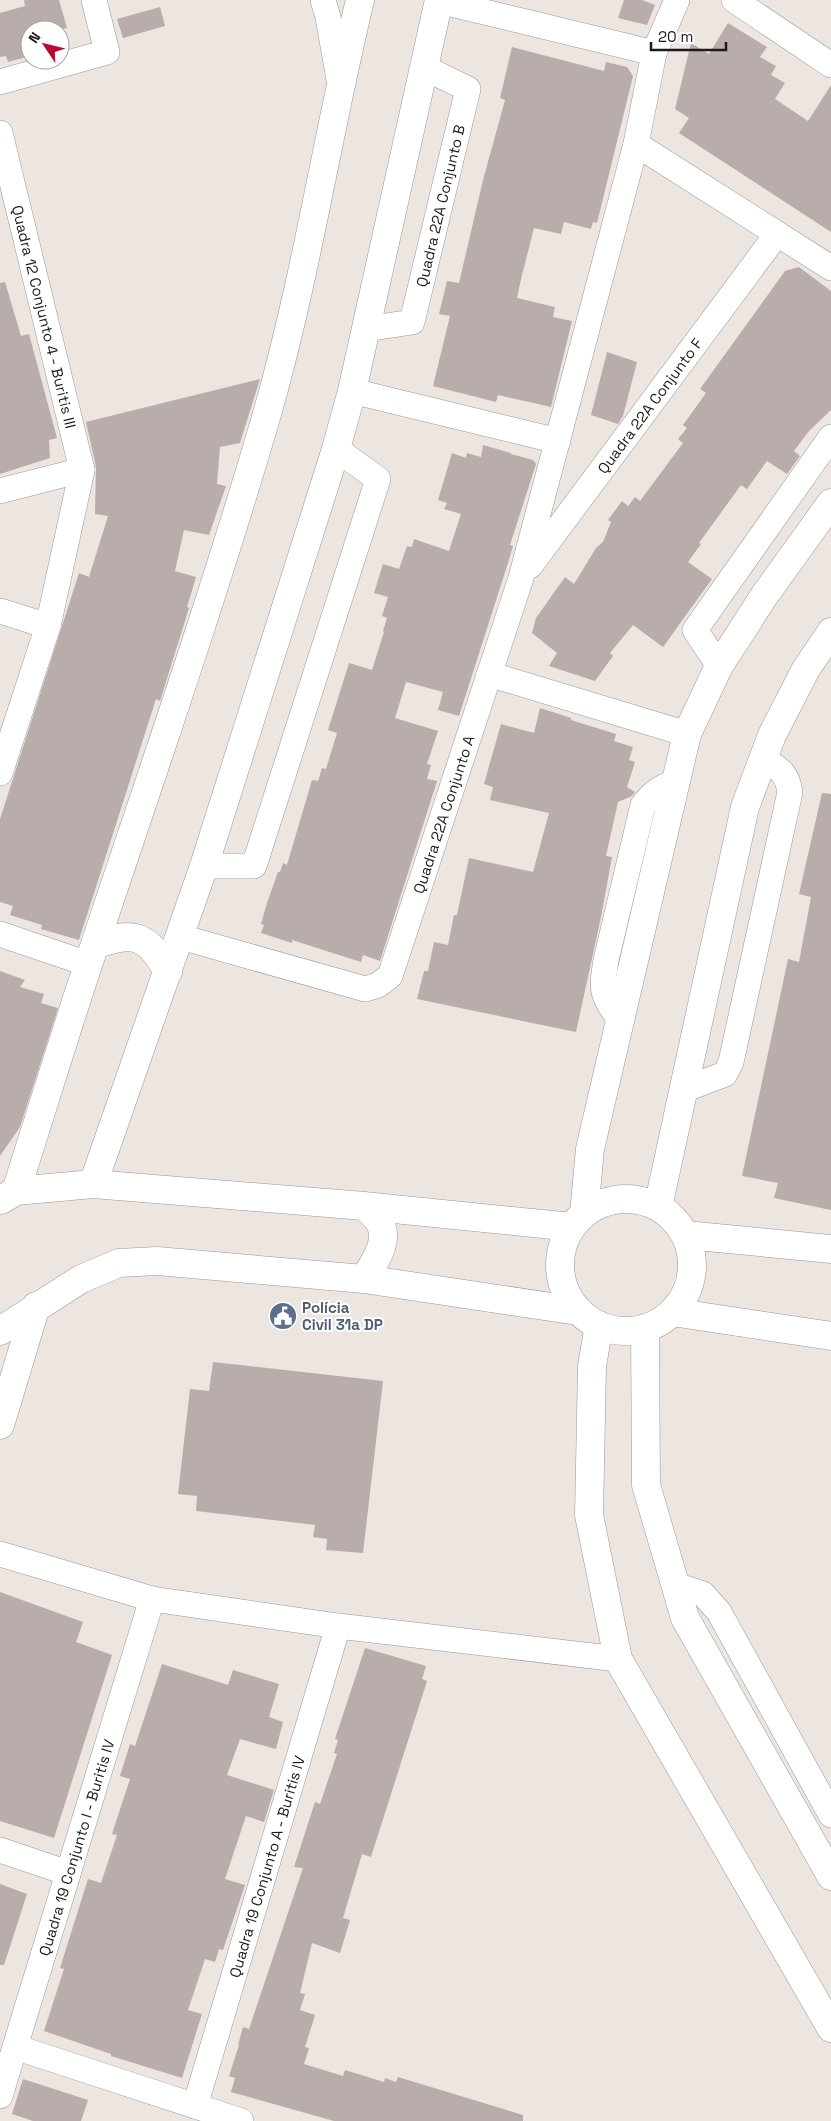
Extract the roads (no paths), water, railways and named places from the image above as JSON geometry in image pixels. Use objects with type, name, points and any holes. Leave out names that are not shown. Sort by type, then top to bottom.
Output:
[{"type":"street","points":[[0,82],[107,52],[94,0]]},
{"type":"street","points":[[323,0],[328,17],[340,85]]},
{"type":"street","points":[[0,1331],[81,1278],[119,1263],[157,1262],[364,1279],[588,1318],[614,1330],[630,1331],[660,1322],[672,1312],[684,1295],[691,1276],[691,1255],[686,1235],[674,1219],[658,1207],[640,1200],[620,1199],[601,1204],[578,1220],[364,1206],[93,1184],[8,1196],[181,690],[268,412],[315,217],[340,85],[360,0]]},
{"type":"street","points":[[352,391],[558,441],[636,144],[654,53],[677,0]]},
{"type":"street","points":[[734,0],[831,65]]},
{"type":"street","points":[[93,1184],[181,937],[336,449],[352,391],[439,1],[654,53]]},
{"type":"street","name":"Quadra 22A Conjunto B","points":[[366,329],[412,322],[468,89],[425,68]]},
{"type":"street","name":"Quadra 12 Conjunto 4 - Buritis III","points":[[0,133],[82,470]]},
{"type":"street","points":[[636,144],[831,268]]},
{"type":"street","name":"Quadra 22A Conjunto F","points":[[521,578],[777,234]]},
{"type":"street","points":[[719,666],[694,630],[831,437]]},
{"type":"street","name":"Quadra 22A Conjunto A","points":[[181,937],[365,989],[378,985],[390,976],[521,578],[558,441]]},
{"type":"street","points":[[204,866],[254,866],[375,489],[378,479],[336,449]]},
{"type":"street","points":[[0,491],[82,470],[48,626],[1,767]]},
{"type":"street","points":[[831,503],[764,596],[719,666],[687,734],[590,1149],[578,1220],[563,1247],[560,1270],[565,1292],[588,1318],[592,1366],[589,1515],[618,1659],[831,2028]]},
{"type":"street","points":[[0,612],[48,626]]},
{"type":"street","points":[[658,1207],[745,807],[772,736],[806,669],[829,639]]},
{"type":"street","points":[[489,674],[687,734]]},
{"type":"street","points":[[684,1090],[725,1074],[731,1062],[790,792],[788,780],[782,772],[763,759]]},
{"type":"street","points":[[0,934],[92,954],[120,937],[131,936],[151,946],[168,972]]},
{"type":"street","points":[[364,1206],[380,1222],[383,1236],[380,1251],[364,1279]]},
{"type":"street","points":[[686,1235],[831,1249]]},
{"type":"street","points":[[0,1425],[36,1306]]},
{"type":"street","points":[[672,1312],[831,1336]]},
{"type":"street","points":[[645,1328],[646,1485],[685,1618],[831,1876]]},
{"type":"street","points":[[0,1554],[152,1599],[338,1626],[618,1659]]},
{"type":"street","points":[[675,1585],[703,1594],[720,1612],[831,1815]]},
{"type":"street","name":"Quadra 19 Conjunto I - Buritis IV","points":[[0,2096],[152,1599]]},
{"type":"street","name":"Quadra 19 Conjunto A - Buritis IV","points":[[195,2106],[338,1626]]},
{"type":"street","points":[[0,1850],[68,1873]]},
{"type":"street","points":[[15,2047],[241,2121]]},
{"type":"place","name":"Polícia Civil 31a DP","points":[[283,1316]]}]
